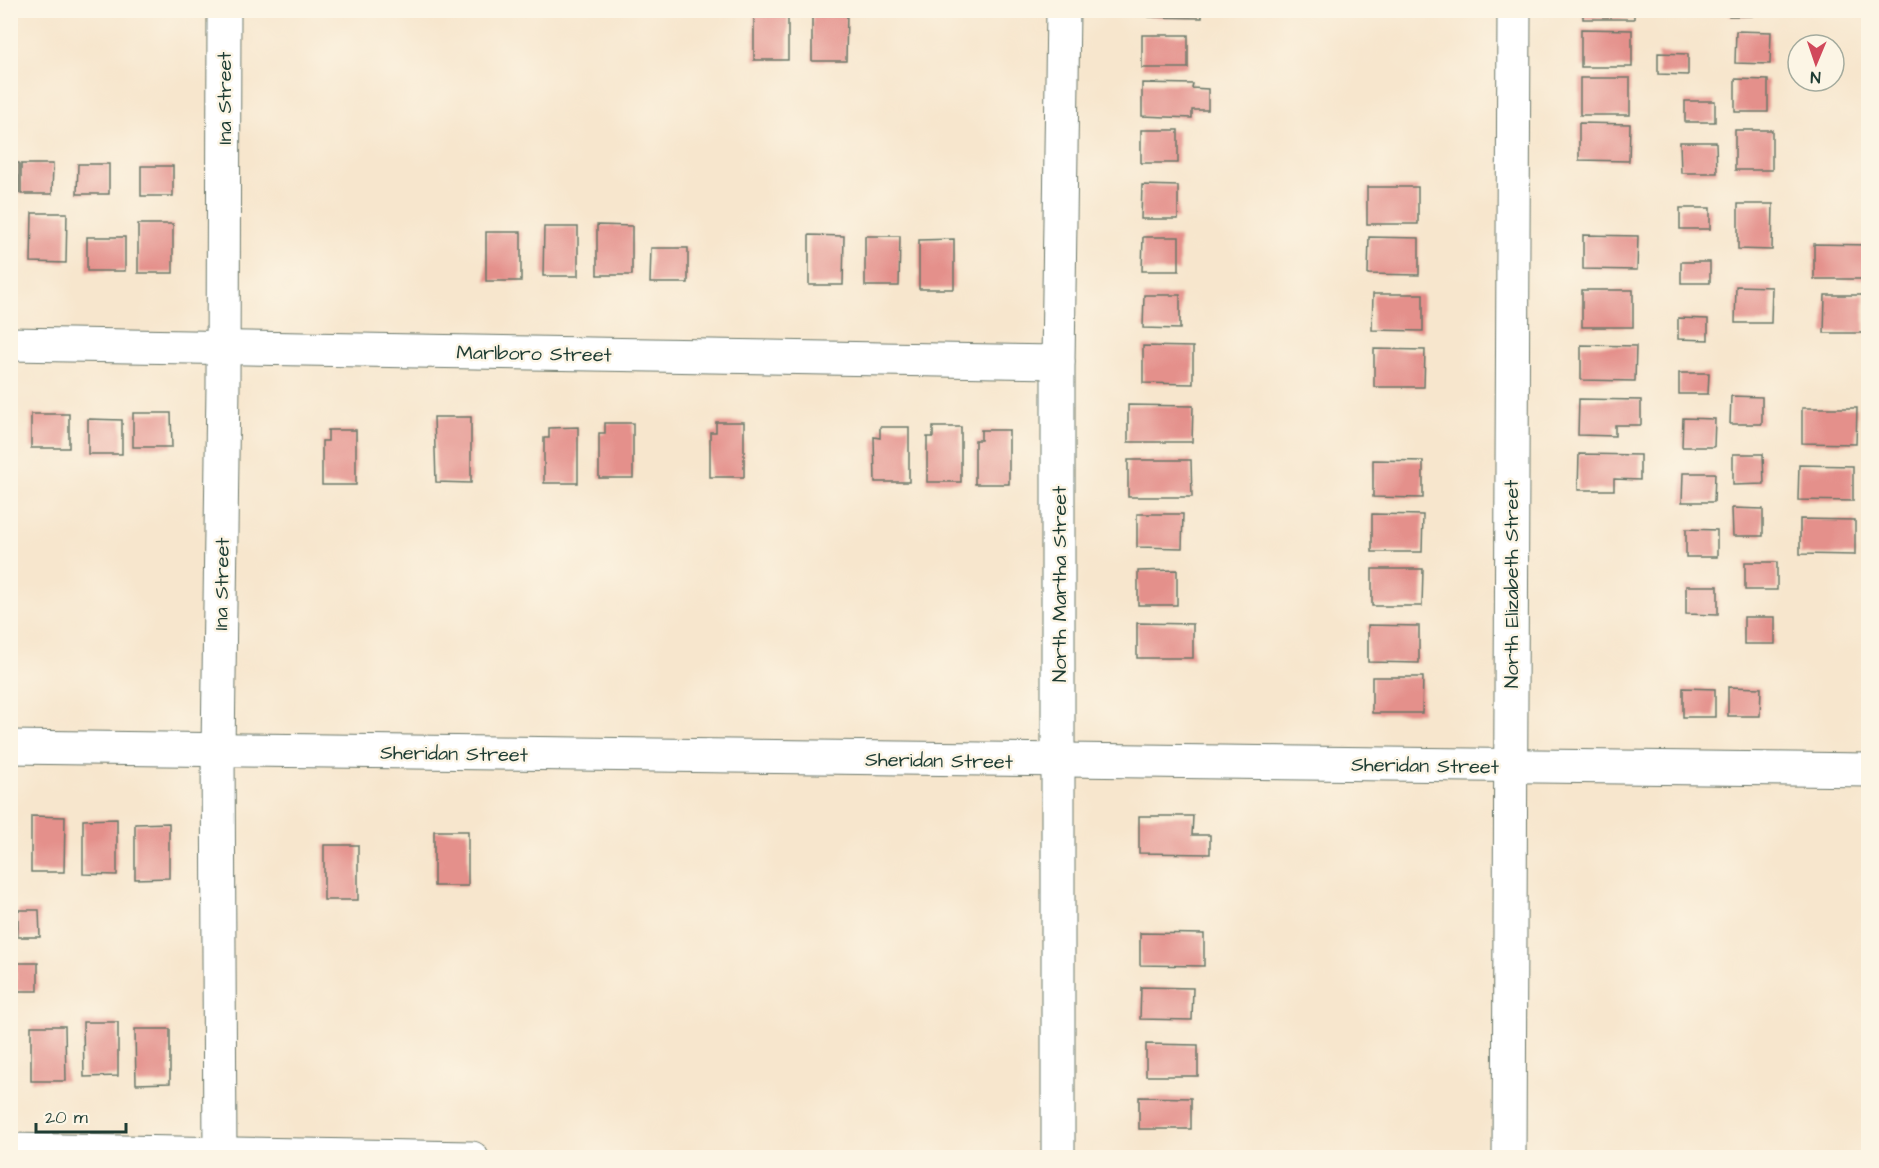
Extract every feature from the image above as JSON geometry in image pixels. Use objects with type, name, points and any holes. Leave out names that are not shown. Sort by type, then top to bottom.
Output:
[{"type":"street","name":"Ina Street","points":[[220,1156],[218,750],[224,10]]},
{"type":"street","name":"North Martha Street","points":[[1058,1158],[1058,362],[1063,10]]},
{"type":"street","name":"North Elizabeth Street","points":[[1509,1158],[1514,10]]},
{"type":"street","name":"Marlboro Street","points":[[10,344],[1058,362]]},
{"type":"street","name":"Sheridan Street","points":[[10,747],[1869,770]]},
{"type":"street","points":[[10,1150],[220,1156],[472,1158]]},
{"type":"building","points":[[754,10],[788,10],[788,60],[754,60]]},
{"type":"building","points":[[1149,10],[1202,10],[1202,18],[1149,17]]},
{"type":"building","points":[[1583,10],[1634,10],[1634,19],[1583,19]]},
{"type":"building","points":[[1681,10],[1703,10],[1703,15],[1681,15]]},
{"type":"building","points":[[1729,10],[1752,10],[1752,16],[1729,16]]},
{"type":"building","points":[[812,11],[847,11],[846,61],[812,61]]},
{"type":"building","points":[[1581,29],[1632,30],[1632,67],[1581,67]]},
{"type":"building","points":[[1736,31],[1771,32],[1770,64],[1735,63]]},
{"type":"building","points":[[1142,35],[1188,35],[1188,68],[1142,68]]},
{"type":"building","points":[[1658,53],[1688,54],[1688,75],[1658,74]]},
{"type":"building","points":[[1580,78],[1630,78],[1630,115],[1580,115]]},
{"type":"building","points":[[1735,79],[1768,80],[1768,112],[1735,112]]},
{"type":"building","points":[[1142,83],[1193,84],[1192,88],[1208,89],[1208,110],[1192,110],[1192,118],[1142,116]]},
{"type":"building","points":[[1685,101],[1715,101],[1715,122],[1685,122]]},
{"type":"building","points":[[1579,123],[1630,124],[1629,161],[1579,160]]},
{"type":"building","points":[[1141,130],[1178,130],[1178,163],[1141,163]]},
{"type":"building","points":[[1735,130],[1772,130],[1772,170],[1735,170]]},
{"type":"building","points":[[1680,142],[1716,142],[1717,173],[1681,173]]},
{"type":"building","points":[[10,163],[19,163],[19,193],[10,193]]},
{"type":"building","points":[[21,164],[53,164],[52,194],[21,194]]},
{"type":"building","points":[[78,164],[109,164],[109,194],[77,194]]},
{"type":"building","points":[[141,166],[173,166],[173,196],[141,196]]},
{"type":"building","points":[[1142,185],[1178,186],[1178,219],[1141,219]]},
{"type":"building","points":[[1367,187],[1418,187],[1418,224],[1367,224]]},
{"type":"building","points":[[1738,204],[1773,204],[1772,250],[1738,249]]},
{"type":"building","points":[[1680,208],[1710,208],[1710,229],[1680,229]]},
{"type":"building","points":[[32,213],[67,213],[66,263],[31,262]]},
{"type":"building","points":[[138,224],[173,224],[173,273],[138,273]]},
{"type":"building","points":[[597,225],[632,226],[632,275],[597,275]]},
{"type":"building","points":[[544,227],[578,227],[578,276],[543,276]]},
{"type":"building","points":[[486,232],[521,232],[521,281],[486,281]]},
{"type":"building","points":[[809,235],[844,236],[843,285],[809,285]]},
{"type":"building","points":[[1583,235],[1638,236],[1637,270],[1583,269]]},
{"type":"building","points":[[865,236],[900,236],[899,286],[865,286]]},
{"type":"building","points":[[87,237],[125,237],[125,271],[87,271]]},
{"type":"building","points":[[1143,237],[1179,237],[1179,271],[1142,271]]},
{"type":"building","points":[[1369,237],[1419,238],[1419,275],[1368,274]]},
{"type":"building","points":[[954,239],[954,289],[919,289],[919,240]]},
{"type":"building","points":[[1814,244],[1868,245],[1868,279],[1814,279]]},
{"type":"building","points":[[651,248],[688,248],[688,283],[650,283]]},
{"type":"building","points":[[1681,262],[1710,262],[1710,283],[1681,283]]},
{"type":"building","points":[[1736,286],[1772,287],[1771,323],[1735,323]]},
{"type":"building","points":[[1582,290],[1633,290],[1633,327],[1582,327]]},
{"type":"building","points":[[1373,294],[1423,294],[1423,331],[1372,330]]},
{"type":"building","points":[[1144,295],[1180,295],[1180,329],[1143,328]]},
{"type":"building","points":[[1825,295],[1864,295],[1864,333],[1824,333]]},
{"type":"building","points":[[1678,318],[1708,319],[1708,340],[1678,339]]},
{"type":"building","points":[[1581,345],[1636,346],[1635,381],[1581,380]]},
{"type":"building","points":[[1143,346],[1193,347],[1193,384],[1143,383]]},
{"type":"building","points":[[1374,349],[1425,350],[1424,387],[1374,387]]},
{"type":"building","points":[[1679,373],[1709,373],[1708,394],[1679,394]]},
{"type":"building","points":[[1731,396],[1762,397],[1762,424],[1730,424]]},
{"type":"building","points":[[1579,399],[1641,400],[1641,425],[1615,425],[1615,436],[1578,435]]},
{"type":"building","points":[[1128,405],[1193,406],[1192,442],[1128,442]]},
{"type":"building","points":[[1802,408],[1857,408],[1856,444],[1802,443]]},
{"type":"building","points":[[10,413],[13,413],[13,450],[10,450]]},
{"type":"building","points":[[133,413],[171,413],[172,447],[133,447]]},
{"type":"building","points":[[31,414],[69,414],[69,448],[31,448]]},
{"type":"building","points":[[434,417],[471,417],[471,483],[436,482]]},
{"type":"building","points":[[1683,418],[1715,419],[1714,447],[1682,447]]},
{"type":"building","points":[[88,419],[122,420],[122,454],[88,454]]},
{"type":"building","points":[[716,422],[744,422],[744,477],[710,477],[710,432],[716,432]]},
{"type":"building","points":[[605,423],[633,423],[633,478],[599,478],[599,433],[605,433]]},
{"type":"building","points":[[578,427],[578,483],[544,483],[544,438],[549,438],[549,428]]},
{"type":"building","points":[[880,427],[909,427],[909,482],[875,482],[874,437],[880,438]]},
{"type":"building","points":[[933,427],[961,427],[961,482],[927,482],[927,437],[933,437]]},
{"type":"building","points":[[328,430],[356,430],[356,485],[322,485],[322,441],[328,441]]},
{"type":"building","points":[[981,430],[1009,430],[1009,484],[975,484],[975,440],[981,440]]},
{"type":"building","points":[[1579,454],[1640,455],[1640,480],[1614,479],[1614,490],[1578,490]]},
{"type":"building","points":[[1733,454],[1763,454],[1764,484],[1733,485]]},
{"type":"building","points":[[1128,460],[1191,460],[1192,497],[1128,497]]},
{"type":"building","points":[[1373,460],[1423,461],[1423,498],[1373,497]]},
{"type":"building","points":[[1799,465],[1853,466],[1853,501],[1798,500]]},
{"type":"building","points":[[1683,473],[1715,473],[1714,502],[1682,502]]},
{"type":"building","points":[[1732,508],[1763,509],[1763,536],[1733,536]]},
{"type":"building","points":[[1137,514],[1183,514],[1182,548],[1137,547]]},
{"type":"building","points":[[1372,514],[1423,515],[1422,552],[1372,552]]},
{"type":"building","points":[[1800,519],[1855,520],[1855,555],[1800,554]]},
{"type":"building","points":[[1686,529],[1717,530],[1717,557],[1686,557]]},
{"type":"building","points":[[1745,562],[1777,562],[1777,590],[1745,590]]},
{"type":"building","points":[[1372,569],[1423,569],[1422,606],[1372,606]]},
{"type":"building","points":[[1177,570],[1177,605],[1138,605],[1138,571]]},
{"type":"building","points":[[1686,586],[1718,586],[1718,615],[1686,614]]},
{"type":"building","points":[[1744,617],[1775,617],[1775,644],[1744,644]]},
{"type":"building","points":[[1137,623],[1193,624],[1193,658],[1137,658]]},
{"type":"building","points":[[1368,625],[1419,626],[1419,663],[1368,662]]},
{"type":"building","points":[[1372,677],[1423,677],[1422,713],[1372,713]]},
{"type":"building","points":[[1728,687],[1761,688],[1760,716],[1728,716]]},
{"type":"building","points":[[1683,688],[1715,689],[1715,717],[1683,717]]},
{"type":"building","points":[[31,816],[65,817],[64,872],[31,872]]},
{"type":"building","points":[[1139,816],[1193,816],[1192,835],[1210,835],[1210,854],[1139,853]]},
{"type":"building","points":[[117,819],[117,875],[83,874],[83,820]]},
{"type":"building","points":[[169,823],[169,878],[135,879],[135,824]]},
{"type":"building","points":[[434,831],[468,831],[468,886],[434,886]]},
{"type":"building","points":[[324,845],[358,845],[358,900],[324,900]]},
{"type":"building","points":[[18,910],[39,910],[40,937],[18,937]]},
{"type":"building","points":[[1140,933],[1204,934],[1204,966],[1140,965]]},
{"type":"building","points":[[16,963],[38,963],[38,991],[16,991]]},
{"type":"building","points":[[1141,987],[1193,988],[1192,1020],[1140,1019]]},
{"type":"building","points":[[83,1022],[118,1022],[118,1076],[84,1077]]},
{"type":"building","points":[[31,1026],[65,1026],[66,1081],[31,1081]]},
{"type":"building","points":[[135,1029],[170,1029],[170,1083],[136,1084]]},
{"type":"building","points":[[1146,1044],[1198,1045],[1198,1076],[1146,1076]]},
{"type":"building","points":[[1139,1097],[1191,1098],[1191,1129],[1139,1129]]}]
